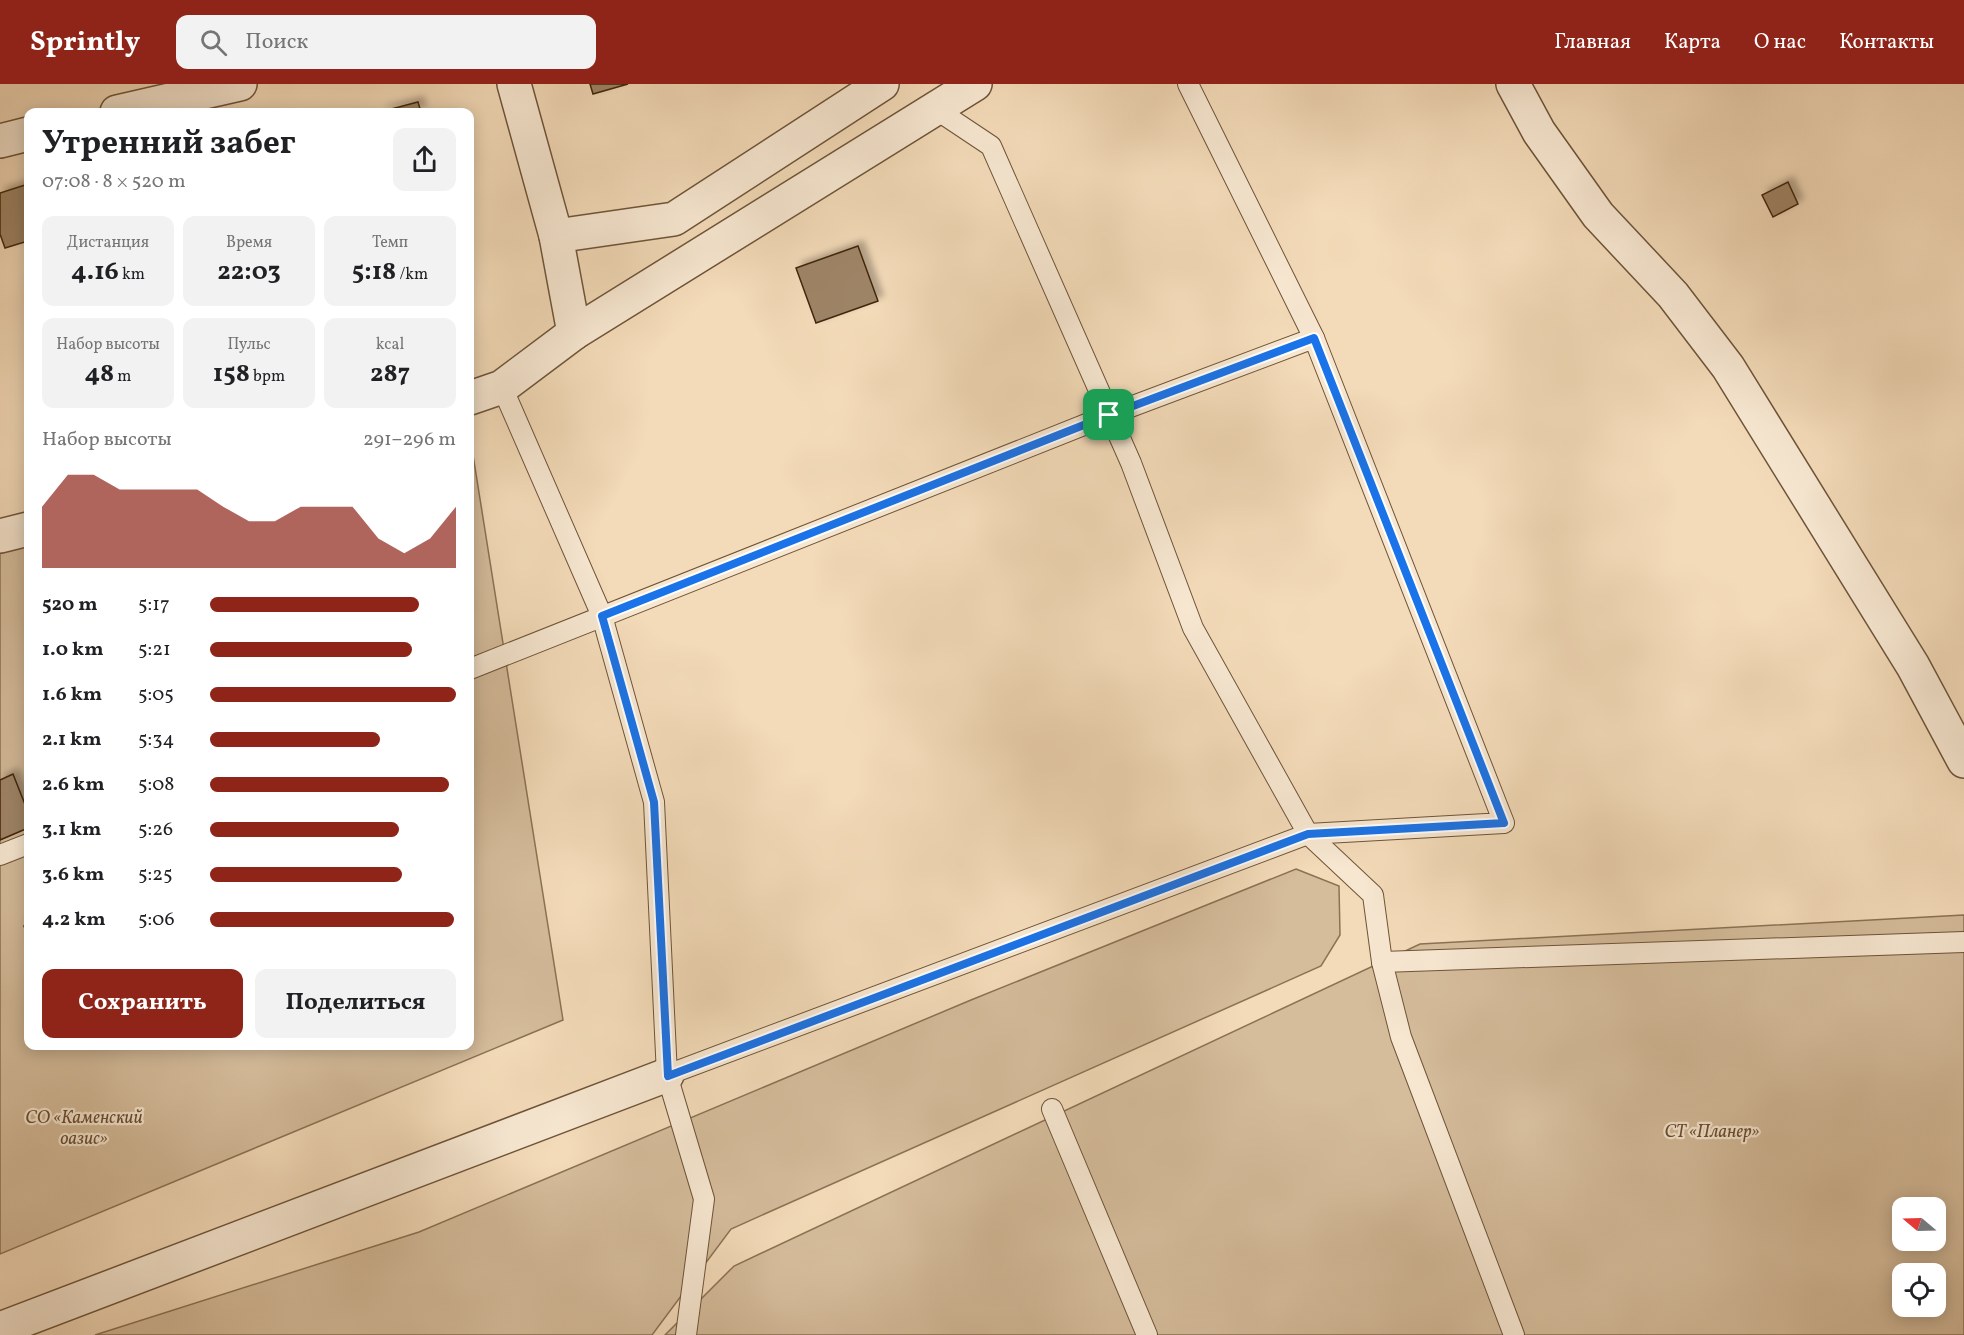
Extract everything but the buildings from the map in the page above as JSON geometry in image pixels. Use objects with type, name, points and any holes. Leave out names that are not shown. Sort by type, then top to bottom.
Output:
[{"type":"street","points":[[135,108],[240,84]]},
{"type":"street","points":[[513,84],[556,236],[574,333]]},
{"type":"street","points":[[556,236],[674,219],[882,84]]},
{"type":"street","points":[[474,397],[502,387],[574,333],[975,84]]},
{"type":"street","points":[[1514,84],[1539,132],[1598,215],[1673,295],[1728,367],[1913,666],[1964,761]]},
{"type":"street","points":[[0,141],[24,135]]},
{"type":"street","points":[[0,536],[24,530]]},
{"type":"street","points":[[0,1329],[668,1076]]},
{"type":"lane","points":[[668,1076],[1308,834],[1504,823],[1314,338],[1188,84]]},
{"type":"lane","points":[[934,108],[991,146],[1131,463],[1192,628],[1308,834],[1374,895],[1382,962],[1401,1037],[1514,1335]]},
{"type":"lane","points":[[474,667],[1109,415],[1314,338]]},
{"type":"lane","points":[[502,387],[602,616],[654,802],[668,1076],[704,1199],[686,1335]]},
{"type":"lane","points":[[0,855],[24,846]]},
{"type":"lane","points":[[1382,962],[1964,942]]},
{"type":"lane","points":[[1052,1109],[1147,1335]]},
{"type":"green space","name":"СО «Каменский оазис»","points":[[474,461],[563,1020],[0,1254],[0,539],[24,535],[24,1050],[474,1050]]},
{"type":"green space","points":[[1296,869],[1339,886],[1340,935],[1321,966],[731,1229],[652,1335],[95,1335],[419,1232],[971,1000]]},
{"type":"green space","name":"СТ «Планер»","points":[[1964,915],[1964,1335],[665,1335],[734,1266],[1420,944]]},
{"type":"route","points":[[1314,338],[1504,823],[1308,834],[668,1076],[654,802],[602,616],[1109,415],[1314,338]]}]
